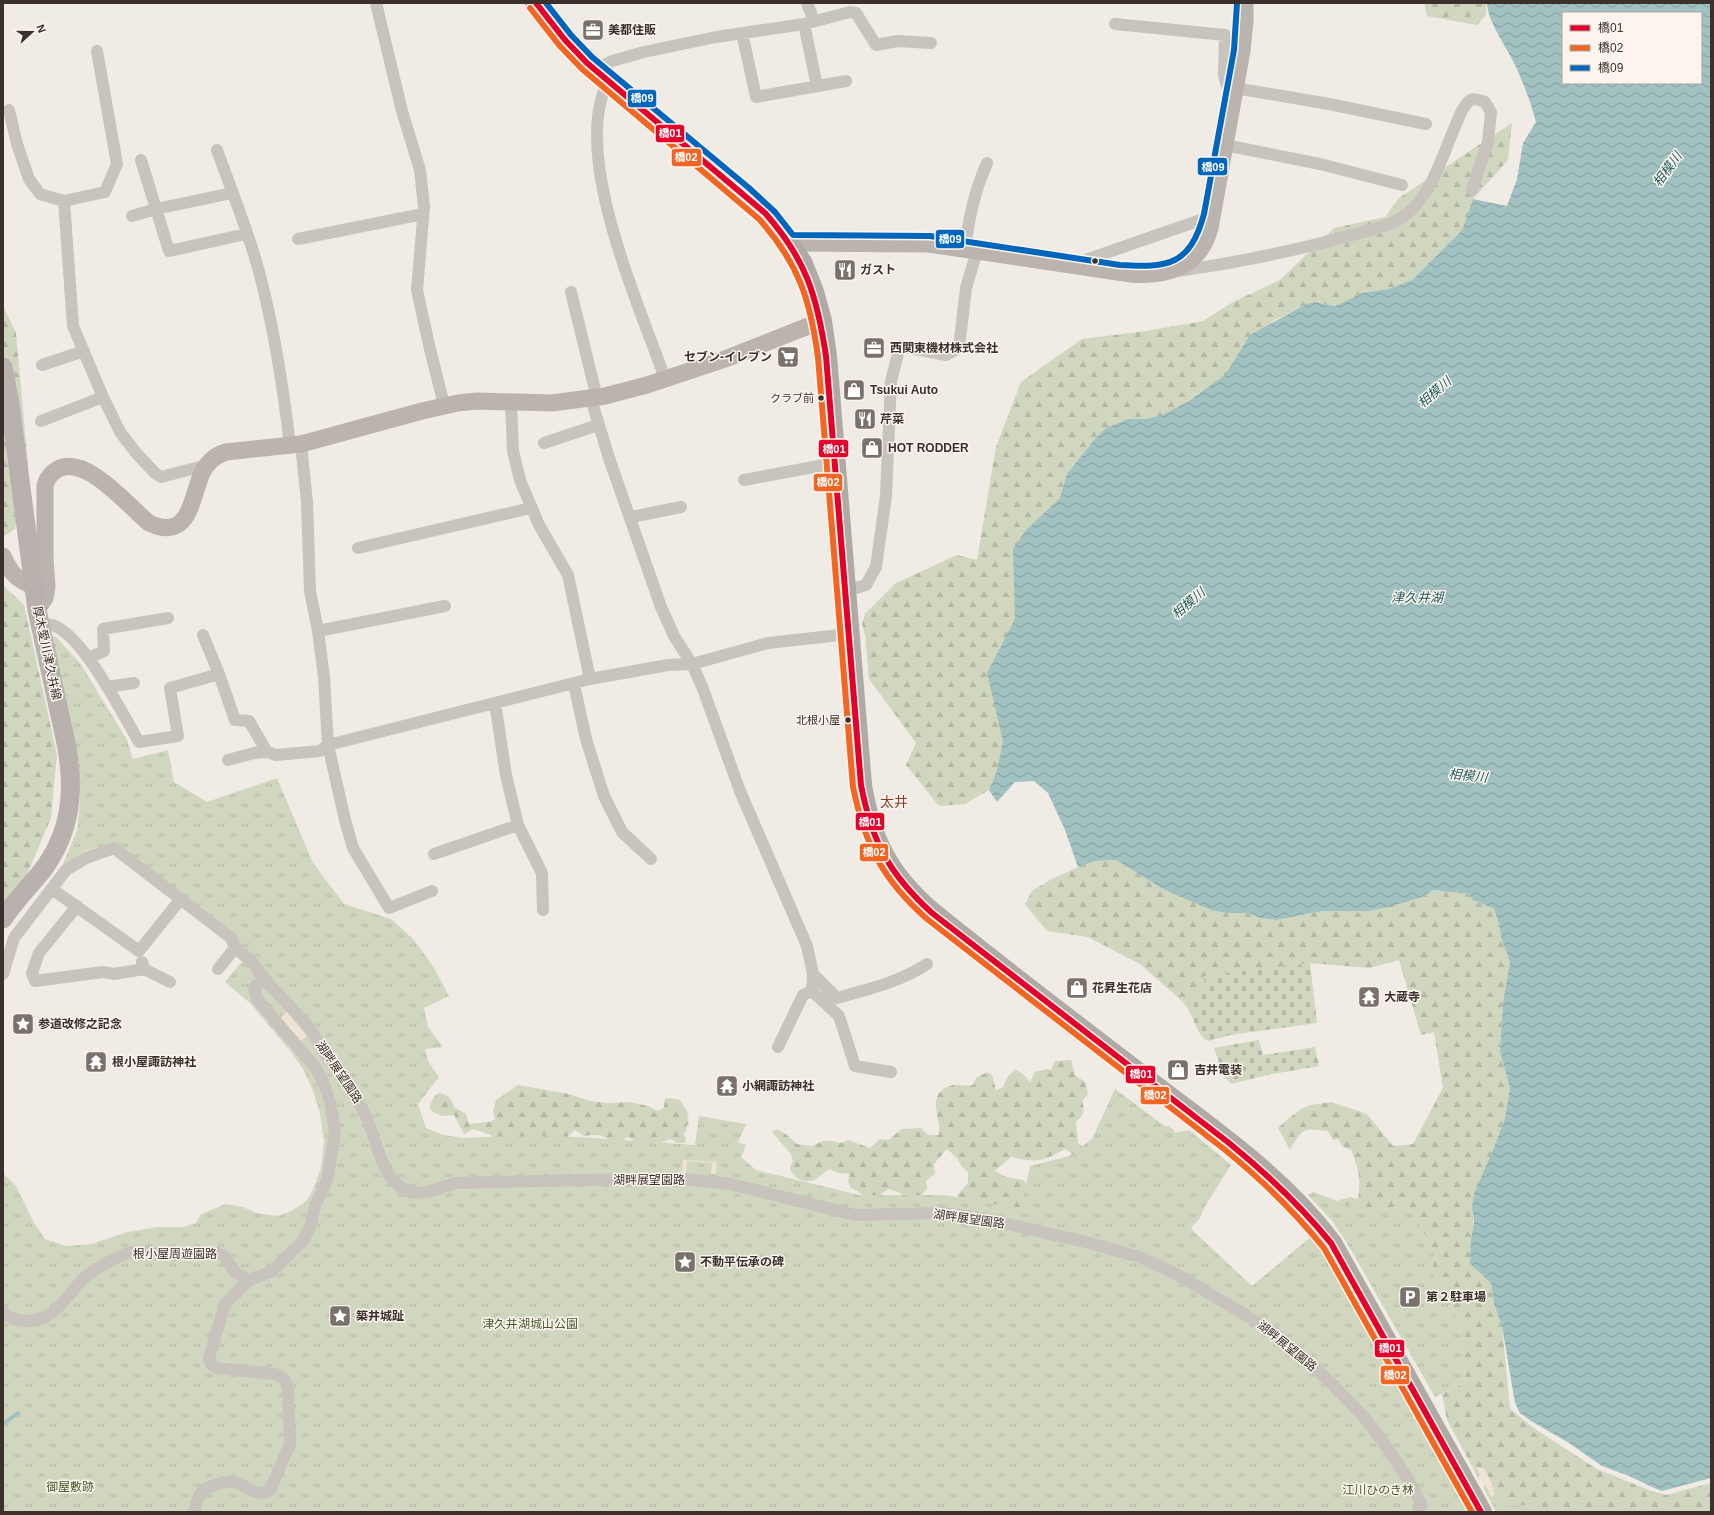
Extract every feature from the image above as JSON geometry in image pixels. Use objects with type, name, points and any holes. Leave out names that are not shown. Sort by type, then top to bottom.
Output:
[{"type":"highway","points":[[543,5],[565,40],[601,76],[752,200],[789,243],[808,279],[821,321],[827,367],[861,785],[864,803],[874,839],[894,873],[910,893],[932,914],[1226,1141],[1284,1190],[1309,1216],[1332,1243],[1482,1512]]},
{"type":"main road","name":"厚木愛川津久井線","points":[[3,368],[11,412],[38,617],[69,757],[72,778],[70,803],[64,829],[55,851],[42,871],[3,919]]},
{"type":"street","points":[[376,3],[402,111],[420,170],[423,214],[417,290],[444,405]]},
{"type":"street","points":[[807,3],[817,86]]},
{"type":"street","points":[[1164,273],[1184,265],[1199,252],[1207,239],[1244,37],[1245,3]]},
{"type":"street","points":[[665,379],[625,270],[610,218],[601,178],[596,144],[602,93],[601,76],[612,61],[644,52],[809,22],[850,12],[856,13],[876,45],[897,41],[931,43]]},
{"type":"street","points":[[1115,24],[1225,35],[1224,75],[1226,83],[1235,88],[1329,104],[1426,124]]},
{"type":"street","points":[[742,33],[756,97],[846,81]]},
{"type":"street","points":[[9,110],[17,144],[29,179],[40,194],[64,201],[105,192],[117,164],[97,51]]},
{"type":"street","points":[[789,243],[914,243],[971,250],[1125,274],[1144,275],[1210,267],[1319,244],[1370,230],[1397,220],[1408,213],[1429,188],[1461,113],[1469,101],[1477,99],[1485,102],[1491,112],[1488,142],[1472,190]]},
{"type":"street","points":[[1225,145],[1320,164],[1402,185]]},
{"type":"street","points":[[217,150],[258,268],[273,329],[307,502],[310,591],[318,631],[324,677],[328,745],[353,848],[388,908],[432,891]]},
{"type":"street","points":[[141,160],[169,251],[246,234]]},
{"type":"street","points":[[845,592],[866,585],[876,567],[886,496],[891,381],[900,346],[946,355],[959,348],[971,250],[972,203],[976,188],[987,163]]},
{"type":"street","points":[[132,216],[156,209],[232,193]]},
{"type":"street","points":[[64,201],[74,326],[103,397],[120,432],[155,474],[161,477],[207,465]]},
{"type":"street","points":[[298,239],[423,214]]},
{"type":"street","points":[[1071,266],[1212,216]]},
{"type":"street","points":[[571,292],[594,398],[598,425],[661,607],[674,636],[692,664],[710,706],[740,791],[807,946],[813,974],[812,991]]},
{"type":"street","points":[[219,674],[170,688],[178,736],[139,742],[89,658],[70,637],[55,626],[38,617],[47,592],[44,496],[46,481],[52,473],[63,466],[77,466],[101,481],[149,523],[158,527],[168,527],[180,522],[190,512],[200,479],[207,465],[215,457],[229,451],[295,444],[444,405],[472,401],[552,403],[594,398],[665,379],[754,348],[821,321]]},
{"type":"street","points":[[42,365],[84,351]]},
{"type":"street","points":[[40,421],[103,397]]},
{"type":"street","points":[[510,402],[513,451],[520,480],[539,525],[568,575],[590,679]]},
{"type":"street","points":[[544,444],[598,425]]},
{"type":"street","points":[[744,480],[835,464]]},
{"type":"street","points":[[630,517],[682,507]]},
{"type":"street","points":[[358,548],[532,508]]},
{"type":"street","points":[[3,556],[9,570],[20,581],[33,586]]},
{"type":"street","points":[[318,631],[446,606]]},
{"type":"street","points":[[89,658],[104,651],[103,629],[168,618]]},
{"type":"street","points":[[228,760],[254,753],[267,752],[276,755],[320,751],[328,745],[590,679],[668,665],[692,664],[768,643],[849,634]]},
{"type":"street","points":[[204,635],[235,720],[249,721],[267,752]]},
{"type":"street","points":[[107,687],[134,683]]},
{"type":"street","points":[[574,684],[586,739],[604,796],[622,832],[650,859]]},
{"type":"street","points":[[495,703],[506,775],[518,825],[542,873],[543,910]]},
{"type":"street","points":[[434,854],[518,825]]},
{"type":"street","points":[[3,974],[14,938],[66,870],[76,862],[114,848],[231,938],[235,948],[252,961],[268,982]]},
{"type":"street","points":[[52,889],[139,951],[144,969]]},
{"type":"street","points":[[139,951],[180,900]]},
{"type":"street","points":[[77,906],[39,953],[32,973],[35,981],[103,972],[114,974],[144,969],[170,982]]},
{"type":"street","points":[[218,969],[235,948]]},
{"type":"street","points":[[813,974],[838,998],[892,983],[915,972],[927,964]]},
{"type":"street","name":"湖畔展望園路","points":[[249,1280],[271,1272],[303,1240],[310,1227],[315,1206],[327,1180],[335,1133],[331,1106],[325,1086],[316,1068],[257,999],[254,988],[262,982],[268,982],[312,1031],[325,1054],[352,1089],[367,1117],[378,1149],[388,1171],[397,1184],[407,1191],[416,1193],[428,1192],[455,1182],[675,1178],[731,1184],[855,1215],[943,1213],[984,1219],[1090,1243],[1140,1257],[1176,1274],[1276,1334],[1334,1386],[1364,1417],[1386,1446],[1406,1476],[1413,1491],[1412,1498],[1420,1510]]},
{"type":"street","points":[[778,1047],[803,995],[812,991]]},
{"type":"street","points":[[812,991],[839,1016],[855,1066],[891,1072]]},
{"type":"street","name":"根小屋周遊園路","points":[[3,1313],[18,1321],[30,1322],[39,1320],[58,1308],[67,1296],[86,1277],[106,1263],[132,1252],[157,1254],[218,1253],[228,1259],[236,1273],[249,1280]]},
{"type":"street","points":[[194,1510],[198,1497],[205,1488],[225,1481],[235,1482],[257,1493],[265,1494],[270,1490],[296,1437],[288,1389],[286,1382],[282,1377],[275,1374],[216,1368],[210,1364],[209,1358],[225,1304],[249,1280]]},
{"type":"green space","points":[[1424,3],[1486,3],[1486,15],[1477,25],[1427,16]]},
{"type":"green space","points":[[1512,123],[1508,160],[1473,199],[1462,230],[1412,280],[1388,289],[1362,293],[1335,306],[1314,302],[1306,304],[1273,321],[1226,378],[1200,392],[1163,419],[1061,501],[1016,622],[1004,744],[998,774],[989,790],[965,804],[939,806],[906,765],[916,743],[869,679],[865,635],[862,624],[865,614],[896,583],[957,555],[977,560],[996,447],[1021,382],[1082,339],[1146,331],[1203,321],[1233,302],[1280,280],[1334,228],[1385,217],[1399,198]]},
{"type":"green space","points":[[3,306],[16,333],[28,465],[15,529],[3,537]]},
{"type":"green space","points":[[3,585],[24,605],[57,755],[51,818],[23,884],[3,912]]},
{"type":"green space","name":"津久井湖城山公園","points":[[50,636],[56,637],[80,663],[127,740],[133,759],[168,750],[174,782],[207,802],[277,778],[313,863],[344,904],[391,919],[414,940],[434,968],[449,996],[424,1008],[428,1027],[443,1047],[425,1049],[429,1063],[439,1077],[418,1104],[426,1128],[443,1135],[463,1138],[537,1135],[695,1145],[699,1116],[746,1124],[738,1142],[746,1145],[741,1157],[756,1170],[859,1195],[944,1195],[1021,1209],[1030,1166],[1069,1156],[1092,1139],[1115,1089],[1174,1133],[1189,1130],[1231,1165],[1191,1229],[1252,1286],[1313,1235],[1342,1283],[1377,1350],[1468,1512],[3,1512],[3,1173],[16,1186],[34,1223],[45,1239],[66,1246],[92,1244],[127,1232],[157,1227],[183,1227],[196,1223],[201,1214],[226,1204],[243,1207],[256,1213],[278,1216],[291,1211],[308,1199],[313,1190],[321,1168],[324,1142],[320,1113],[312,1088],[303,1069],[292,1053],[251,1004],[225,982],[248,954],[115,842],[85,851],[62,866],[77,831],[80,802],[78,767]]},
{"type":"green space","points":[[1116,860],[1163,889],[1226,913],[1249,913],[1260,918],[1276,920],[1323,911],[1369,911],[1420,898],[1434,890],[1468,894],[1473,900],[1494,909],[1499,924],[1501,937],[1510,962],[1503,1002],[1500,1051],[1510,1088],[1505,1118],[1472,1208],[1473,1229],[1470,1264],[1491,1283],[1494,1304],[1502,1326],[1510,1409],[1535,1429],[1597,1469],[1649,1490],[1666,1495],[1711,1483],[1711,1512],[1548,1512],[1536,1506],[1517,1506],[1510,1504],[1494,1490],[1476,1467],[1473,1468],[1447,1420],[1442,1394],[1466,1382],[1459,1320],[1432,1271],[1434,1250],[1408,1206],[1356,1212],[1351,1206],[1337,1201],[1350,1197],[1358,1199],[1359,1174],[1351,1150],[1343,1147],[1338,1139],[1333,1140],[1328,1131],[1304,1131],[1298,1137],[1290,1150],[1278,1128],[1301,1109],[1311,1105],[1331,1102],[1367,1114],[1393,1146],[1413,1144],[1443,1088],[1434,1032],[1421,1035],[1399,960],[1369,968],[1310,963],[1204,976],[1205,989],[1183,1002],[1140,964],[1088,937],[1047,931],[1025,904],[1032,891],[1050,880],[1095,861]]},
{"type":"green space","points":[[1310,963],[1317,1023],[1230,1035],[1208,1041],[1200,1034],[1183,1002],[1205,989],[1204,976]]},
{"type":"green space","points":[[1259,1040],[1263,1055],[1315,1047],[1319,1066],[1267,1075],[1231,1084],[1223,1075],[1214,1048]]},
{"type":"green space","points":[[1071,1060],[1075,1075],[1085,1082],[1088,1094],[1082,1101],[1084,1108],[1083,1113],[1076,1122],[1078,1143],[1086,1151],[1168,1126],[1174,1130],[1202,1214],[1197,1222],[1188,1227],[1065,1149],[1051,1157],[1033,1161],[1011,1157],[995,1171],[1006,1177],[1023,1180],[1034,1191],[1118,1221],[956,1202],[958,1194],[968,1183],[968,1172],[962,1167],[957,1158],[947,1149],[934,1164],[935,1174],[926,1181],[927,1189],[920,1197],[905,1197],[898,1192],[888,1189],[875,1199],[865,1196],[851,1188],[848,1182],[850,1174],[839,1173],[829,1169],[812,1181],[800,1180],[794,1175],[790,1168],[793,1161],[791,1154],[772,1132],[777,1129],[797,1144],[812,1146],[823,1141],[841,1143],[848,1140],[870,1148],[880,1139],[889,1140],[901,1129],[921,1128],[928,1135],[939,1135],[936,1104],[937,1098],[945,1088],[953,1085],[973,1085],[976,1078],[987,1072],[992,1075],[996,1090],[1003,1087],[1007,1078],[1015,1069],[1023,1074],[1030,1082],[1035,1072],[1046,1069],[1051,1070],[1055,1061]]},
{"type":"green space","points":[[518,1085],[569,1094],[590,1101],[608,1103],[630,1102],[648,1106],[658,1111],[664,1107],[665,1099],[669,1098],[680,1100],[689,1115],[687,1118],[689,1123],[686,1127],[687,1131],[683,1133],[686,1138],[685,1143],[677,1143],[670,1139],[658,1144],[644,1145],[628,1137],[614,1144],[607,1138],[597,1135],[584,1136],[575,1130],[561,1142],[498,1144],[491,1135],[473,1129],[464,1134],[454,1115],[441,1116],[430,1110],[433,1098],[438,1093],[447,1095],[452,1101],[454,1107],[466,1114],[469,1124],[489,1122],[495,1119],[493,1111],[496,1100]]},
{"type":"green space","name":"第２駐車場","points":[[1313,1192],[1351,1206],[1356,1212],[1408,1206],[1434,1250],[1432,1271],[1459,1320],[1466,1382],[1435,1397],[1347,1243],[1333,1222],[1308,1195]]},
{"type":"green space","points":[[1479,1467],[1486,1472],[1501,1497],[1505,1500],[1517,1506],[1535,1505],[1548,1512],[1496,1512],[1483,1487],[1485,1484],[1482,1480],[1479,1481],[1473,1468]]},
{"type":"shaded area","points":[[287,1012],[307,1036],[298,1043],[276,1022]]},
{"type":"shaded area","points":[[683,1160],[717,1162],[716,1174],[711,1174],[712,1163],[687,1161],[686,1174],[682,1174]]},
{"type":"shaded area","points":[[1476,1467],[1485,1470],[1494,1488],[1493,1491],[1495,1495],[1491,1496],[1483,1481],[1479,1481],[1478,1477],[1480,1474]]},
{"type":"water","name":"津久井湖","points":[[1487,3],[1711,3],[1711,1478],[1662,1491],[1602,1466],[1569,1443],[1520,1413],[1515,1403],[1502,1326],[1494,1304],[1491,1283],[1470,1264],[1471,1240],[1474,1222],[1472,1208],[1474,1194],[1505,1118],[1510,1088],[1500,1051],[1503,1002],[1510,962],[1501,937],[1499,924],[1494,909],[1473,900],[1468,894],[1434,890],[1420,898],[1369,911],[1323,911],[1276,920],[1260,918],[1249,913],[1226,913],[1211,910],[1163,889],[1116,860],[1095,861],[1078,867],[1065,830],[1048,793],[1034,781],[1015,782],[997,802],[989,790],[997,771],[1003,741],[987,673],[1015,619],[1013,549],[1026,530],[1060,498],[1067,474],[1094,440],[1106,428],[1128,419],[1147,419],[1162,415],[1187,402],[1225,375],[1250,335],[1306,304],[1314,302],[1335,306],[1362,293],[1388,289],[1412,280],[1462,230],[1473,199],[1507,206],[1517,179],[1523,143],[1536,122],[1530,101],[1519,74],[1491,19]]},
{"type":"waterway","points":[[3,1424],[18,1413]]},
{"type":"transit line","name":"橋01","points":[[536,3],[565,40],[587,63],[765,213],[791,246],[808,279],[814,297],[826,356],[861,785],[871,824],[884,856],[904,885],[932,913],[1229,1143],[1257,1166],[1308,1216],[1331,1243],[1481,1512]]},
{"type":"transit line","name":"橋09","points":[[546,3],[571,35],[592,57],[749,188],[775,212],[793,235],[930,236],[1120,265],[1137,266],[1164,264],[1175,260],[1192,244],[1198,231],[1204,214],[1234,50],[1237,3]]},
{"type":"transit line","name":"橋02","points":[[530,8],[559,45],[582,69],[759,219],[784,251],[800,283],[811,317],[818,357],[853,787],[863,826],[870,844],[887,875],[898,890],[927,919],[1224,1149],[1264,1184],[1301,1221],[1324,1248],[1472,1512]]},
{"type":"place","name":"美都住販","points":[[593,30]]},
{"type":"place","name":"ガスト","points":[[845,270]]},
{"type":"place","name":"西関東機材株式会社","points":[[874,348]]},
{"type":"place","name":"セブン-イレブン","points":[[788,357]]},
{"type":"place","name":"Tsukui Auto","points":[[854,390]]},
{"type":"place","name":"クラブ前","points":[[821,398]]},
{"type":"place","name":"芹菜","points":[[865,419]]},
{"type":"place","name":"HOT RODDER","points":[[872,448]]},
{"type":"place","name":"北根小屋","points":[[848,720]]},
{"type":"place","name":"花昇生花店","points":[[1077,988]]},
{"type":"place","name":"大蔵寺","points":[[1369,997]]},
{"type":"place","name":"参道改修之記念","points":[[23,1024]]},
{"type":"place","name":"根小屋諏訪神社","points":[[96,1062]]},
{"type":"place","name":"吉井電装","points":[[1178,1070]]},
{"type":"place","name":"小網諏訪神社","points":[[727,1086]]},
{"type":"place","name":"不動平伝承の碑","points":[[685,1262]]},
{"type":"place","name":"第２駐車場","points":[[1410,1297]]},
{"type":"place","name":"築井城趾","points":[[340,1316]]},
{"type":"district","name":"太井","points":[[894,802]]},
{"type":"water label","name":"相模川","points":[[1667,169]]},
{"type":"water label","name":"相模川","points":[[1434,392]]},
{"type":"water label","name":"相模川","points":[[1188,603]]},
{"type":"water label","name":"相模川","points":[[1468,775]]},
{"type":"park label","name":"御屋敷跡","points":[[70,1487]]},
{"type":"park label","name":"江川ひのき林","points":[[1378,1490]]}]
